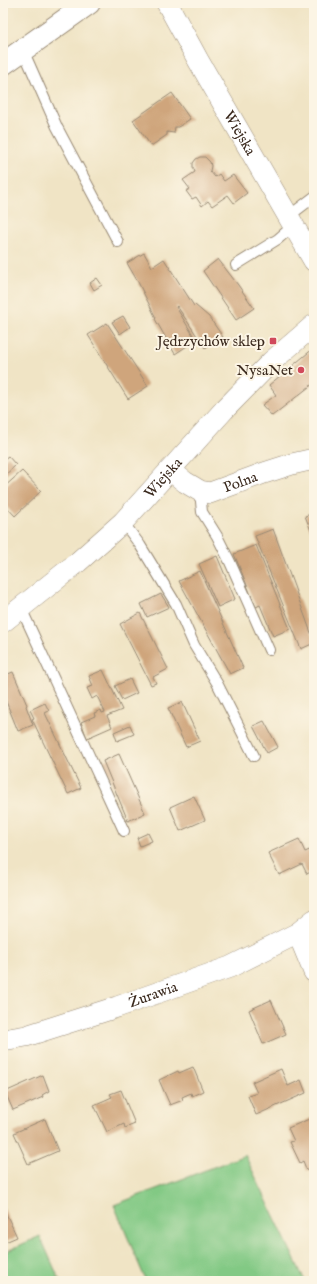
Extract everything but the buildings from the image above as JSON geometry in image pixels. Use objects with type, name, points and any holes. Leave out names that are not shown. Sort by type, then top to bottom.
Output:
[{"type":"street","points":[[3,64],[89,3]]},
{"type":"street","name":"Wiejska","points":[[167,3],[198,60],[314,261]]},
{"type":"street","name":"Wiejska","points":[[3,622],[78,562],[123,522],[224,410],[271,362],[314,325]]},
{"type":"street","name":"Polna","points":[[200,491],[210,493],[264,472],[292,464],[314,460]]},
{"type":"street","points":[[170,470],[185,482],[200,491]]},
{"type":"street","name":"Żurawia","points":[[3,1040],[26,1036],[230,967],[298,933],[314,920]]},
{"type":"street","points":[[298,933],[314,972]]},
{"type":"lane","points":[[23,50],[56,127],[118,242]]},
{"type":"lane","points":[[236,265],[278,239],[291,221],[314,197]]},
{"type":"lane","points":[[200,491],[202,512],[217,536],[230,562],[269,650]]},
{"type":"lane","points":[[123,522],[140,545],[176,604],[194,645],[217,683],[254,756]]},
{"type":"lane","points":[[21,608],[124,831]]},
{"type":"green space","points":[[245,1155],[305,1281],[146,1281],[114,1205]]},
{"type":"green space","points":[[40,1236],[60,1281],[3,1281],[3,1253]]},
{"type":"place","name":"Jędrzychów sklep","points":[[273,341]]},
{"type":"place","name":"NysaNet","points":[[301,370]]}]
